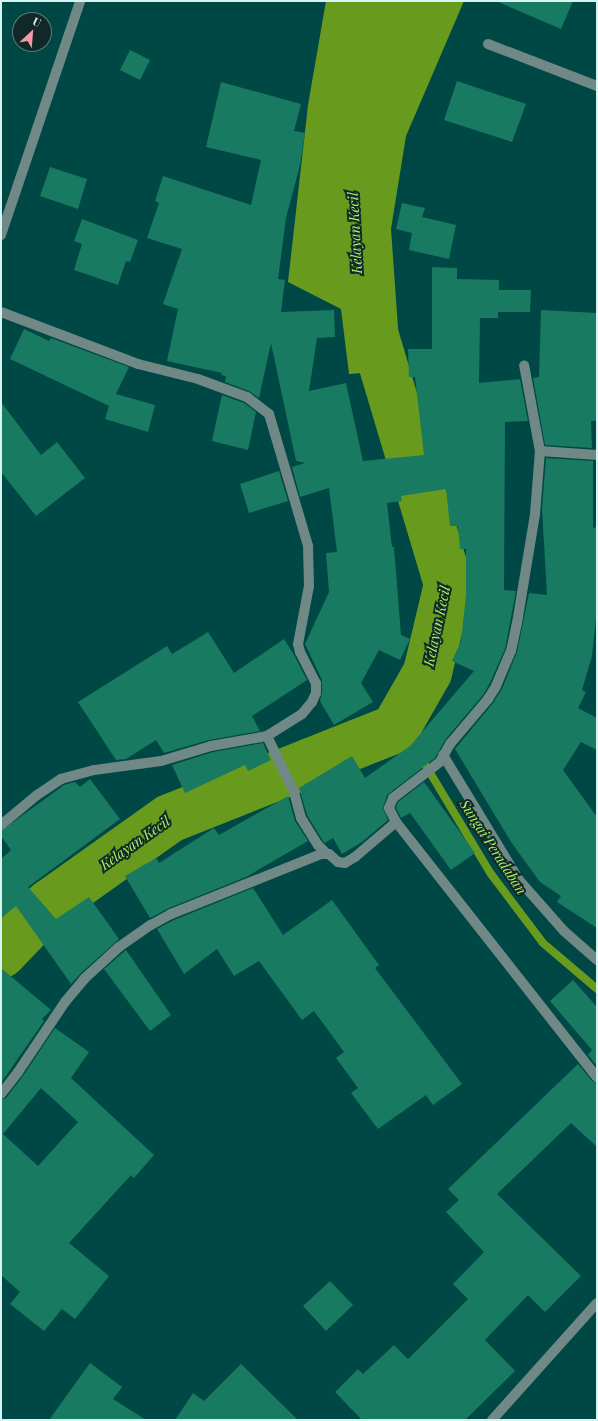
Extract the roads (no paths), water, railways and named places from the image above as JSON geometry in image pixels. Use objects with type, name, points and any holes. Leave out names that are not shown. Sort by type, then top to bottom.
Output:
[{"type":"street","points":[[1,235],[80,1]]},
{"type":"street","points":[[488,44],[597,86]]},
{"type":"street","points":[[1,312],[138,364],[198,379],[247,397],[269,414],[308,546],[309,586],[298,644],[300,652],[316,683],[316,693],[312,702],[302,714],[267,736],[211,746],[161,761],[94,770],[61,779],[37,795],[1,824]]},
{"type":"street","points":[[524,364],[540,451],[535,514],[517,623],[510,651],[496,686],[450,744],[442,758],[419,779],[393,798],[389,808],[396,822],[597,1077]]},
{"type":"street","points":[[540,451],[597,456]]},
{"type":"street","points":[[267,736],[294,792],[301,818],[318,845],[338,862],[345,863],[355,857],[396,822]]},
{"type":"street","points":[[442,758],[519,880],[564,931],[597,960]]},
{"type":"street","points":[[1,1094],[18,1072],[65,1002],[94,969],[119,946],[171,914],[326,853]]},
{"type":"street","points":[[492,1420],[597,1303]]},
{"type":"water","points":[[326,1],[464,1],[406,136],[391,229],[401,370],[349,374],[341,309],[288,282],[308,105]]},
{"type":"waterway","name":"Kelayan Kecil","points":[[1,953],[48,904],[169,818],[395,728],[427,672],[448,584],[365,306]]},
{"type":"waterway","name":"Sungai Peradaban","points":[[395,728],[416,754]]},
{"type":"waterway","name":"Sungai Peradaban","points":[[426,766],[491,874],[543,943],[597,989]]}]
